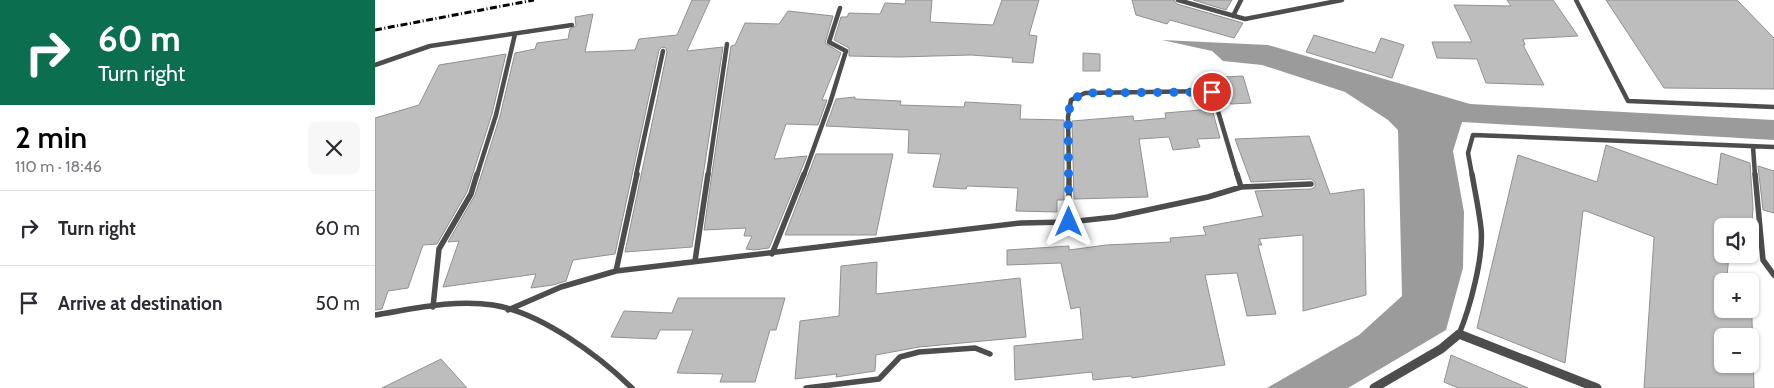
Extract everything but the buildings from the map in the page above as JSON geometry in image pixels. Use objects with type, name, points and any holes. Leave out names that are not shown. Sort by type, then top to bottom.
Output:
[{"type":"street","points":[[1179,0],[1245,20],[1342,0]]},
{"type":"street","points":[[1233,16],[1241,0]]},
{"type":"street","points":[[1576,0],[1628,101],[1774,107]]},
{"type":"street","points":[[772,254],[804,176],[840,75],[846,51],[829,42],[840,8]]},
{"type":"street","points":[[375,65],[430,46],[572,25]]},
{"type":"street","points":[[433,307],[439,249],[471,194],[496,115],[515,34]]},
{"type":"street","points":[[695,261],[727,44]]},
{"type":"street","points":[[615,271],[663,50]]},
{"type":"street","points":[[1069,222],[1068,117],[1071,100],[1085,93],[1212,92],[1241,187]]},
{"type":"street","points":[[1374,388],[1433,354],[1459,334],[1468,312],[1475,281],[1481,230],[1468,153],[1473,135],[1774,147]]},
{"type":"street","points":[[1753,147],[1763,260],[1774,275]]},
{"type":"street","points":[[509,310],[536,295],[565,284],[615,271],[772,254],[1021,223],[1069,222],[1115,218],[1208,198],[1241,187],[1311,184]]},
{"type":"street","points":[[375,315],[433,307],[493,305],[509,310],[561,334],[612,369],[632,388]]},
{"type":"street","points":[[1459,334],[1597,388]]},
{"type":"street","points":[[806,388],[879,379],[900,357],[919,352],[975,348],[990,354]]},
{"type":"shaded area","points":[[1162,40],[1268,45],[1470,104],[1774,120],[1774,140],[1462,122],[1453,151],[1464,212],[1463,268],[1446,330],[1348,388],[1267,388],[1359,335],[1402,296],[1398,130],[1388,120],[1345,92],[1262,65],[1223,61],[1212,51]]},
{"type":"railway","points":[[375,30],[534,0]]},
{"type":"route","points":[[1069,222],[1068,117],[1071,100],[1085,93],[1212,92]]}]
